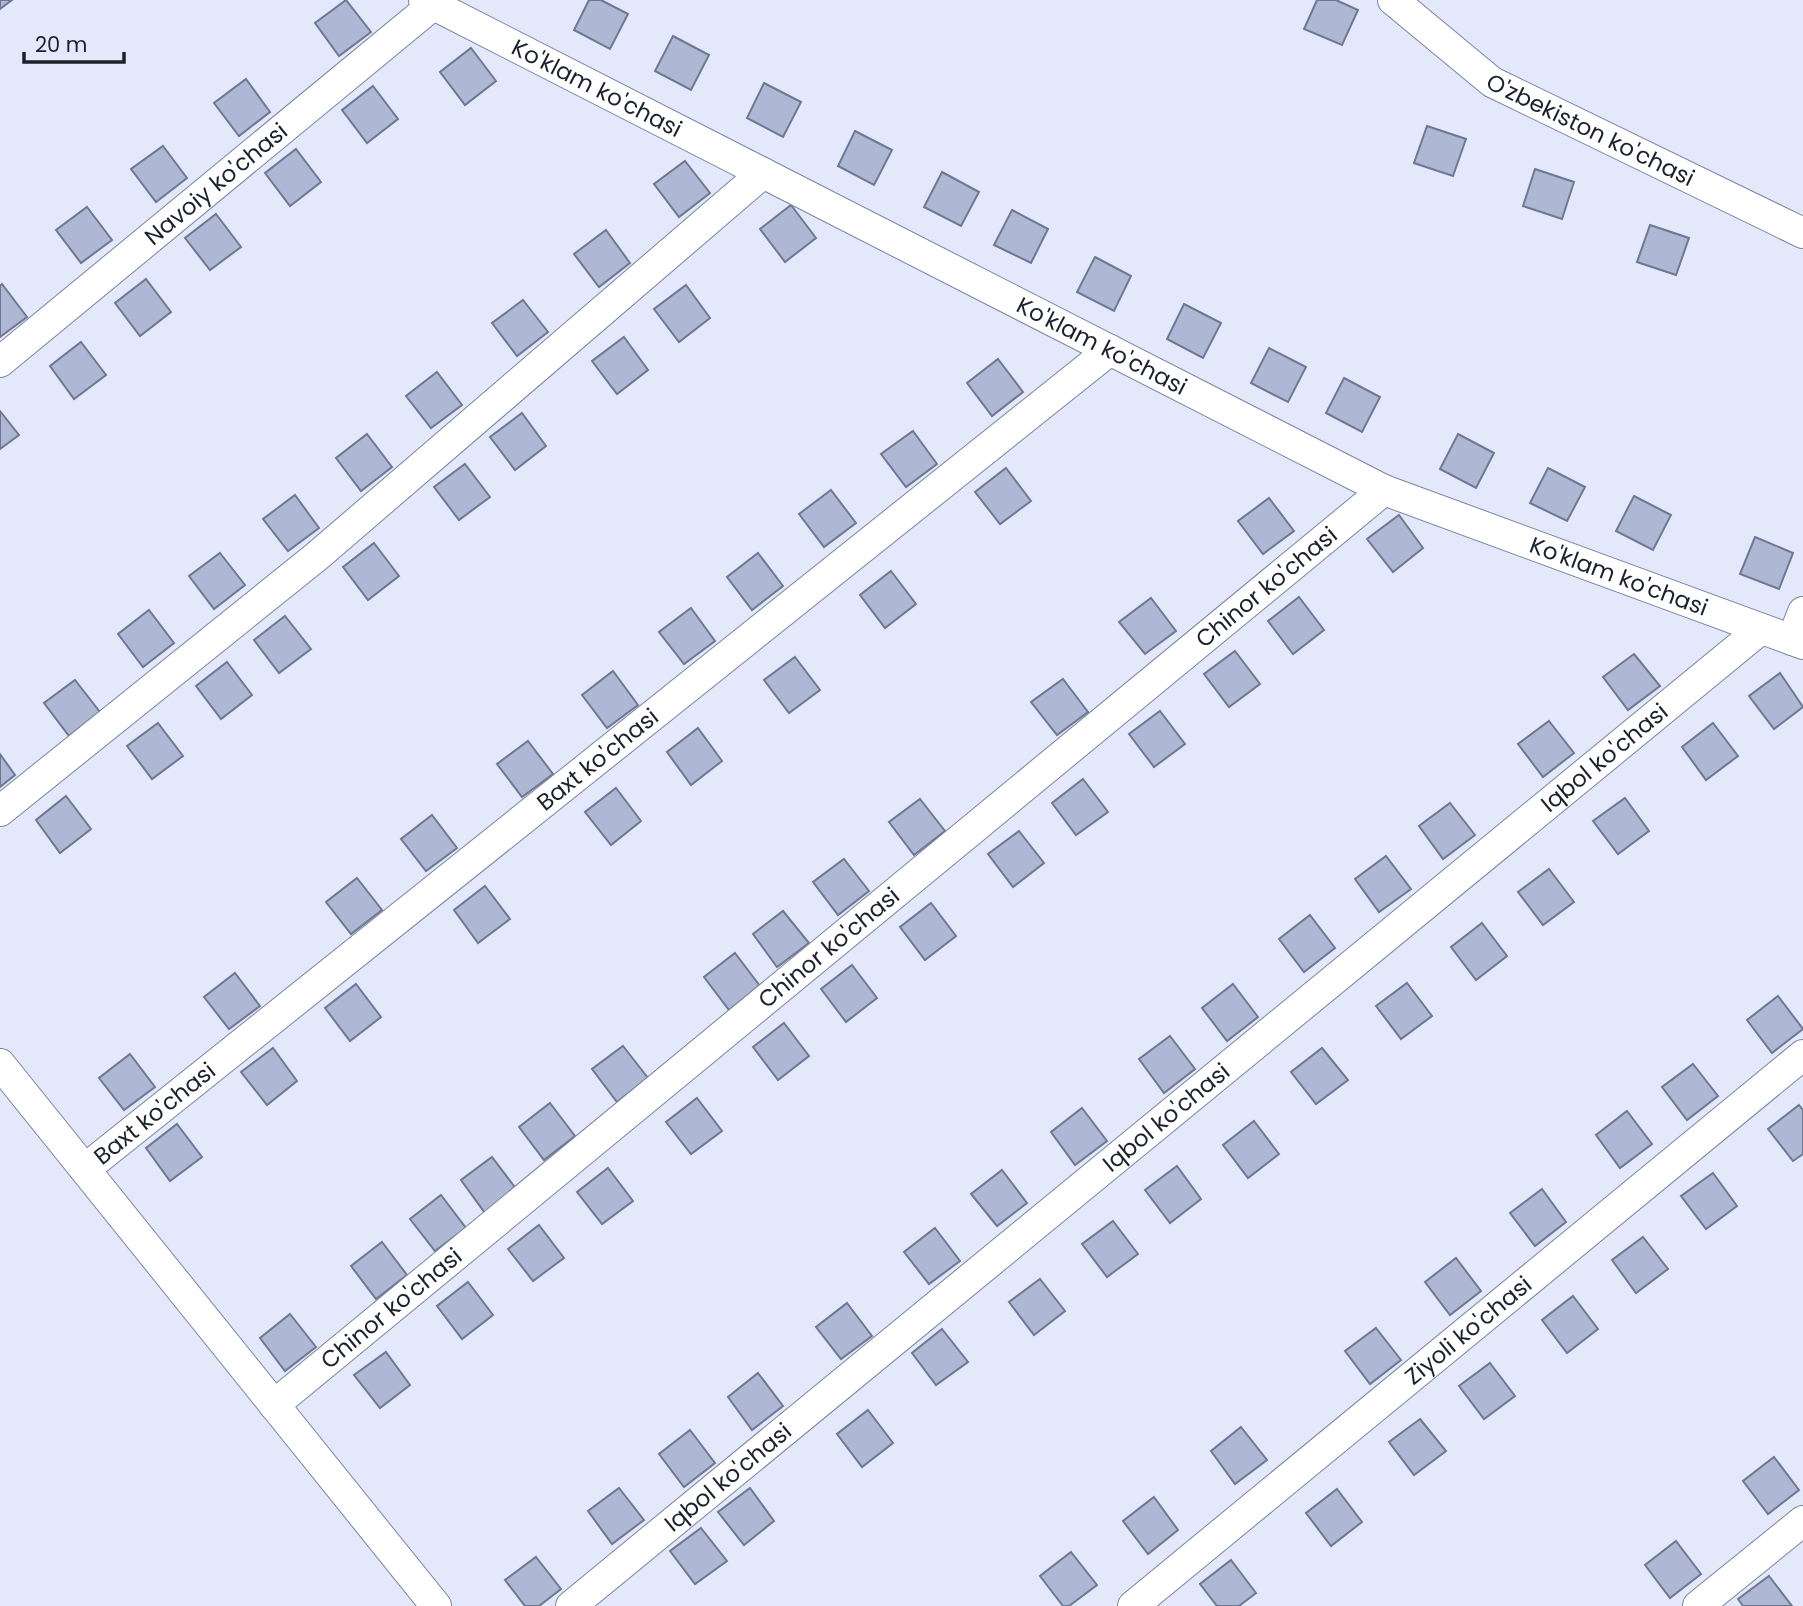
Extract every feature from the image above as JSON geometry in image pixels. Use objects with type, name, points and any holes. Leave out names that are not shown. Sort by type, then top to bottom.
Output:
[{"type":"street","name":"O'zbekiston ko'chasi","points":[[1393,0],[1492,82],[1803,233]]},
{"type":"street","name":"Ko'klam ko'chasi","points":[[428,2],[1384,490],[1797,642]]},
{"type":"street","name":"Navoiy ko'chasi","points":[[0,362],[428,2]]},
{"type":"street","points":[[0,811],[316,557],[763,173]]},
{"type":"street","name":"Baxt ko'chasi","points":[[85,1169],[1110,350]]},
{"type":"street","name":"Chinor ko'chasi","points":[[274,1405],[1384,490]]},
{"type":"street","points":[[1797,642],[1803,612]]},
{"type":"street","name":"Iqbol ko'chasi","points":[[570,1606],[1761,629]]},
{"type":"street","name":"Ziyoli ko'chasi","points":[[1133,1606],[1803,1055]]},
{"type":"street","points":[[0,1064],[436,1606]]},
{"type":"street","points":[[1698,1606],[1803,1521]]},
{"type":"building","points":[[0,0],[12,0],[0,9]]},
{"type":"building","points":[[346,0],[371,32],[339,56],[315,23]]},
{"type":"building","points":[[589,0],[601,0],[628,14],[610,49],[574,30]]},
{"type":"building","points":[[1317,0],[1336,0],[1358,10],[1342,45],[1304,29]]},
{"type":"building","points":[[673,36],[709,55],[691,90],[655,71]]},
{"type":"building","points":[[471,48],[496,81],[465,105],[440,72]]},
{"type":"building","points":[[246,79],[270,112],[239,136],[214,103]]},
{"type":"building","points":[[764,83],[801,102],[783,137],[747,118]]},
{"type":"building","points":[[373,86],[398,119],[367,143],[342,110]]},
{"type":"building","points":[[1427,126],[1466,139],[1453,176],[1414,163]]},
{"type":"building","points":[[855,131],[892,150],[874,185],[838,166]]},
{"type":"building","points":[[163,146],[187,178],[156,202],[131,169]]},
{"type":"building","points":[[296,149],[321,182],[290,206],[265,173]]},
{"type":"building","points":[[685,161],[710,193],[679,217],[654,184]]},
{"type":"building","points":[[1535,169],[1574,182],[1562,219],[1523,206]]},
{"type":"building","points":[[942,172],[979,192],[961,226],[924,207]]},
{"type":"building","points":[[791,205],[816,238],[785,262],[760,229]]},
{"type":"building","points":[[87,207],[112,240],[81,263],[56,230]]},
{"type":"building","points":[[1012,210],[1048,229],[1031,263],[994,245]]},
{"type":"building","points":[[216,214],[241,247],[210,270],[185,238]]},
{"type":"building","points":[[1650,225],[1689,238],[1676,275],[1637,262]]},
{"type":"building","points":[[606,230],[630,263],[599,287],[574,254]]},
{"type":"building","points":[[1095,257],[1131,276],[1114,311],[1077,292]]},
{"type":"building","points":[[146,279],[171,312],[140,336],[115,303]]},
{"type":"building","points":[[2,284],[27,317],[0,337],[0,286]]},
{"type":"building","points":[[686,285],[710,318],[679,342],[654,309]]},
{"type":"building","points":[[523,300],[548,332],[517,356],[492,323]]},
{"type":"building","points":[[1184,304],[1221,323],[1203,358],[1167,339]]},
{"type":"building","points":[[624,337],[648,370],[617,394],[592,361]]},
{"type":"building","points":[[81,342],[106,375],[74,399],[50,366]]},
{"type":"building","points":[[1269,348],[1306,367],[1288,402],[1251,383]]},
{"type":"building","points":[[998,359],[1023,392],[992,416],[967,383]]},
{"type":"building","points":[[437,372],[462,405],[431,428],[406,396]]},
{"type":"building","points":[[1344,378],[1380,397],[1362,432],[1326,413]]},
{"type":"building","points":[[0,411],[19,435],[0,449]]},
{"type":"building","points":[[522,413],[546,446],[515,470],[490,437]]},
{"type":"building","points":[[913,431],[937,464],[906,487],[881,454]]},
{"type":"building","points":[[367,434],[392,467],[361,491],[336,458]]},
{"type":"building","points":[[1458,434],[1494,453],[1476,488],[1440,469]]},
{"type":"building","points":[[465,464],[490,497],[459,520],[434,487]]},
{"type":"building","points":[[1006,468],[1031,501],[1000,524],[975,492]]},
{"type":"building","points":[[1548,468],[1585,487],[1567,521],[1530,503]]},
{"type":"building","points":[[831,490],[856,523],[824,547],[799,514]]},
{"type":"building","points":[[295,495],[319,528],[288,551],[263,519]]},
{"type":"building","points":[[1634,496],[1671,515],[1653,550],[1616,531]]},
{"type":"building","points":[[1269,498],[1294,531],[1263,554],[1238,521]]},
{"type":"building","points":[[1399,515],[1423,548],[1393,572],[1367,539]]},
{"type":"building","points":[[1755,537],[1793,553],[1779,589],[1740,574]]},
{"type":"building","points":[[374,543],[399,576],[368,600],[343,567]]},
{"type":"building","points":[[220,553],[245,585],[214,609],[189,576]]},
{"type":"building","points":[[758,553],[783,586],[752,610],[727,577]]},
{"type":"building","points":[[891,571],[916,604],[885,628],[860,595]]},
{"type":"building","points":[[1299,597],[1324,630],[1293,654],[1268,621]]},
{"type":"building","points":[[1151,598],[1176,631],[1145,654],[1119,622]]},
{"type":"building","points":[[691,608],[715,641],[684,664],[659,632]]},
{"type":"building","points":[[149,610],[174,643],[143,667],[118,634]]},
{"type":"building","points":[[285,616],[311,649],[279,673],[254,640]]},
{"type":"building","points":[[1235,651],[1260,684],[1229,707],[1204,674]]},
{"type":"building","points":[[1634,654],[1660,686],[1628,710],[1603,677]]},
{"type":"building","points":[[795,657],[820,690],[789,713],[764,680]]},
{"type":"building","points":[[227,662],[252,695],[221,719],[196,686]]},
{"type":"building","points":[[613,671],[638,705],[607,728],[582,695]]},
{"type":"building","points":[[1780,673],[1803,707],[1774,729],[1749,696]]},
{"type":"building","points":[[1063,679],[1088,712],[1057,735],[1031,702]]},
{"type":"building","points":[[75,680],[100,712],[69,736],[44,703]]},
{"type":"building","points":[[1160,711],[1185,744],[1154,767],[1129,734]]},
{"type":"building","points":[[1549,721],[1574,753],[1543,777],[1518,744]]},
{"type":"building","points":[[158,723],[183,756],[152,779],[127,746]]},
{"type":"building","points":[[1713,723],[1738,756],[1706,780],[1682,747]]},
{"type":"building","points":[[698,728],[722,761],[691,785],[667,752]]},
{"type":"building","points":[[528,741],[553,774],[522,797],[497,764]]},
{"type":"building","points":[[0,754],[15,775],[0,787]]},
{"type":"building","points":[[1083,779],[1108,812],[1076,835],[1052,803]]},
{"type":"building","points":[[616,788],[641,821],[611,845],[585,812]]},
{"type":"building","points":[[66,796],[91,829],[60,853],[36,820]]},
{"type":"building","points":[[1625,798],[1649,831],[1618,854],[1593,821]]},
{"type":"building","points":[[920,799],[945,831],[914,855],[889,822]]},
{"type":"building","points":[[1450,803],[1475,835],[1443,859],[1419,826]]},
{"type":"building","points":[[432,815],[457,848],[426,871],[401,839]]},
{"type":"building","points":[[1019,831],[1044,863],[1013,887],[988,854]]},
{"type":"building","points":[[1386,856],[1411,889],[1379,912],[1355,879]]},
{"type":"building","points":[[844,859],[869,891],[838,915],[813,882]]},
{"type":"building","points":[[1549,869],[1574,902],[1543,925],[1518,892]]},
{"type":"building","points":[[357,878],[382,910],[351,934],[326,902]]},
{"type":"building","points":[[485,886],[510,919],[478,943],[454,910]]},
{"type":"building","points":[[931,903],[956,936],[925,960],[900,927]]},
{"type":"building","points":[[783,911],[809,943],[777,967],[753,934]]},
{"type":"building","points":[[1310,915],[1335,948],[1304,972],[1279,939]]},
{"type":"building","points":[[1482,923],[1507,956],[1476,980],[1451,947]]},
{"type":"building","points":[[735,953],[760,986],[729,1010],[704,977]]},
{"type":"building","points":[[852,965],[877,998],[846,1022],[821,989]]},
{"type":"building","points":[[235,973],[260,1006],[229,1029],[204,997]]},
{"type":"building","points":[[1407,983],[1432,1016],[1401,1039],[1376,1006]]},
{"type":"building","points":[[356,984],[381,1017],[350,1041],[325,1008]]},
{"type":"building","points":[[1233,984],[1258,1017],[1227,1041],[1202,1008]]},
{"type":"building","points":[[1778,996],[1803,1029],[1772,1053],[1747,1020]]},
{"type":"building","points":[[784,1023],[809,1056],[778,1080],[753,1047]]},
{"type":"building","points":[[1170,1036],[1195,1069],[1164,1093],[1139,1059]]},
{"type":"building","points":[[623,1046],[648,1078],[617,1102],[592,1069]]},
{"type":"building","points":[[273,1048],[297,1081],[267,1105],[241,1072]]},
{"type":"building","points":[[1322,1048],[1348,1080],[1316,1104],[1291,1072]]},
{"type":"building","points":[[130,1054],[155,1087],[124,1110],[99,1078]]},
{"type":"building","points":[[1693,1064],[1718,1096],[1687,1120],[1662,1087]]},
{"type":"building","points":[[697,1098],[722,1131],[691,1154],[666,1122]]},
{"type":"building","points":[[550,1103],[575,1136],[544,1160],[519,1127]]},
{"type":"building","points":[[1799,1105],[1803,1110],[1803,1154],[1793,1161],[1768,1129]]},
{"type":"building","points":[[1082,1108],[1107,1141],[1075,1165],[1051,1132]]},
{"type":"building","points":[[1627,1111],[1652,1144],[1620,1168],[1596,1135]]},
{"type":"building","points":[[1254,1121],[1279,1154],[1248,1178],[1223,1145]]},
{"type":"building","points":[[177,1124],[202,1157],[170,1181],[146,1148]]},
{"type":"building","points":[[492,1157],[517,1190],[485,1213],[461,1180]]},
{"type":"building","points":[[1177,1166],[1201,1199],[1170,1223],[1145,1190]]},
{"type":"building","points":[[608,1168],[633,1201],[602,1224],[577,1192]]},
{"type":"building","points":[[1002,1170],[1027,1203],[997,1226],[971,1194]]},
{"type":"building","points":[[1713,1173],[1737,1206],[1706,1229],[1681,1196]]},
{"type":"building","points":[[1542,1189],[1566,1222],[1535,1246],[1510,1213]]},
{"type":"building","points":[[441,1195],[466,1228],[435,1251],[410,1219]]},
{"type":"building","points":[[1113,1221],[1138,1254],[1107,1277],[1082,1244]]},
{"type":"building","points":[[539,1225],[564,1258],[533,1281],[508,1249]]},
{"type":"building","points":[[935,1228],[960,1261],[929,1284],[904,1252]]},
{"type":"building","points":[[1643,1237],[1668,1269],[1636,1293],[1612,1260]]},
{"type":"building","points":[[382,1242],[407,1275],[376,1299],[351,1266]]},
{"type":"building","points":[[1456,1258],[1481,1291],[1450,1315],[1425,1282]]},
{"type":"building","points":[[1040,1279],[1065,1311],[1034,1335],[1009,1302]]},
{"type":"building","points":[[468,1282],[493,1315],[462,1339],[437,1306]]},
{"type":"building","points":[[1573,1296],[1598,1329],[1567,1353],[1542,1320]]},
{"type":"building","points":[[847,1303],[872,1336],[841,1359],[816,1327]]},
{"type":"building","points":[[290,1314],[316,1347],[285,1371],[260,1338]]},
{"type":"building","points":[[1376,1328],[1401,1360],[1370,1384],[1345,1351]]},
{"type":"building","points":[[942,1329],[968,1362],[936,1385],[912,1353]]},
{"type":"building","points":[[386,1352],[410,1385],[380,1408],[354,1375]]},
{"type":"building","points":[[1490,1363],[1515,1396],[1484,1419],[1459,1386]]},
{"type":"building","points":[[758,1373],[783,1406],[752,1430],[728,1397]]},
{"type":"building","points":[[868,1410],[893,1443],[862,1467],[837,1434]]},
{"type":"building","points":[[1420,1419],[1446,1451],[1414,1475],[1389,1442]]},
{"type":"building","points":[[1241,1427],[1267,1460],[1235,1484],[1211,1451]]},
{"type":"building","points":[[690,1430],[715,1463],[684,1487],[659,1454]]},
{"type":"building","points":[[1774,1457],[1799,1490],[1768,1514],[1743,1481]]},
{"type":"building","points":[[619,1488],[644,1520],[612,1544],[588,1511]]},
{"type":"building","points":[[750,1488],[774,1521],[744,1545],[718,1512]]},
{"type":"building","points":[[1337,1489],[1362,1522],[1331,1546],[1306,1513]]},
{"type":"building","points":[[1154,1497],[1178,1530],[1148,1554],[1123,1521]]},
{"type":"building","points":[[701,1528],[727,1561],[695,1584],[670,1551]]},
{"type":"building","points":[[1676,1541],[1701,1574],[1670,1598],[1645,1565]]},
{"type":"building","points":[[1071,1552],[1097,1585],[1069,1606],[1063,1606],[1040,1576]]},
{"type":"building","points":[[536,1557],[561,1589],[539,1606],[525,1606],[505,1580]]},
{"type":"building","points":[[1231,1560],[1256,1593],[1239,1606],[1217,1606],[1200,1584]]},
{"type":"building","points":[[1769,1576],[1792,1606],[1743,1606],[1738,1599]]}]
